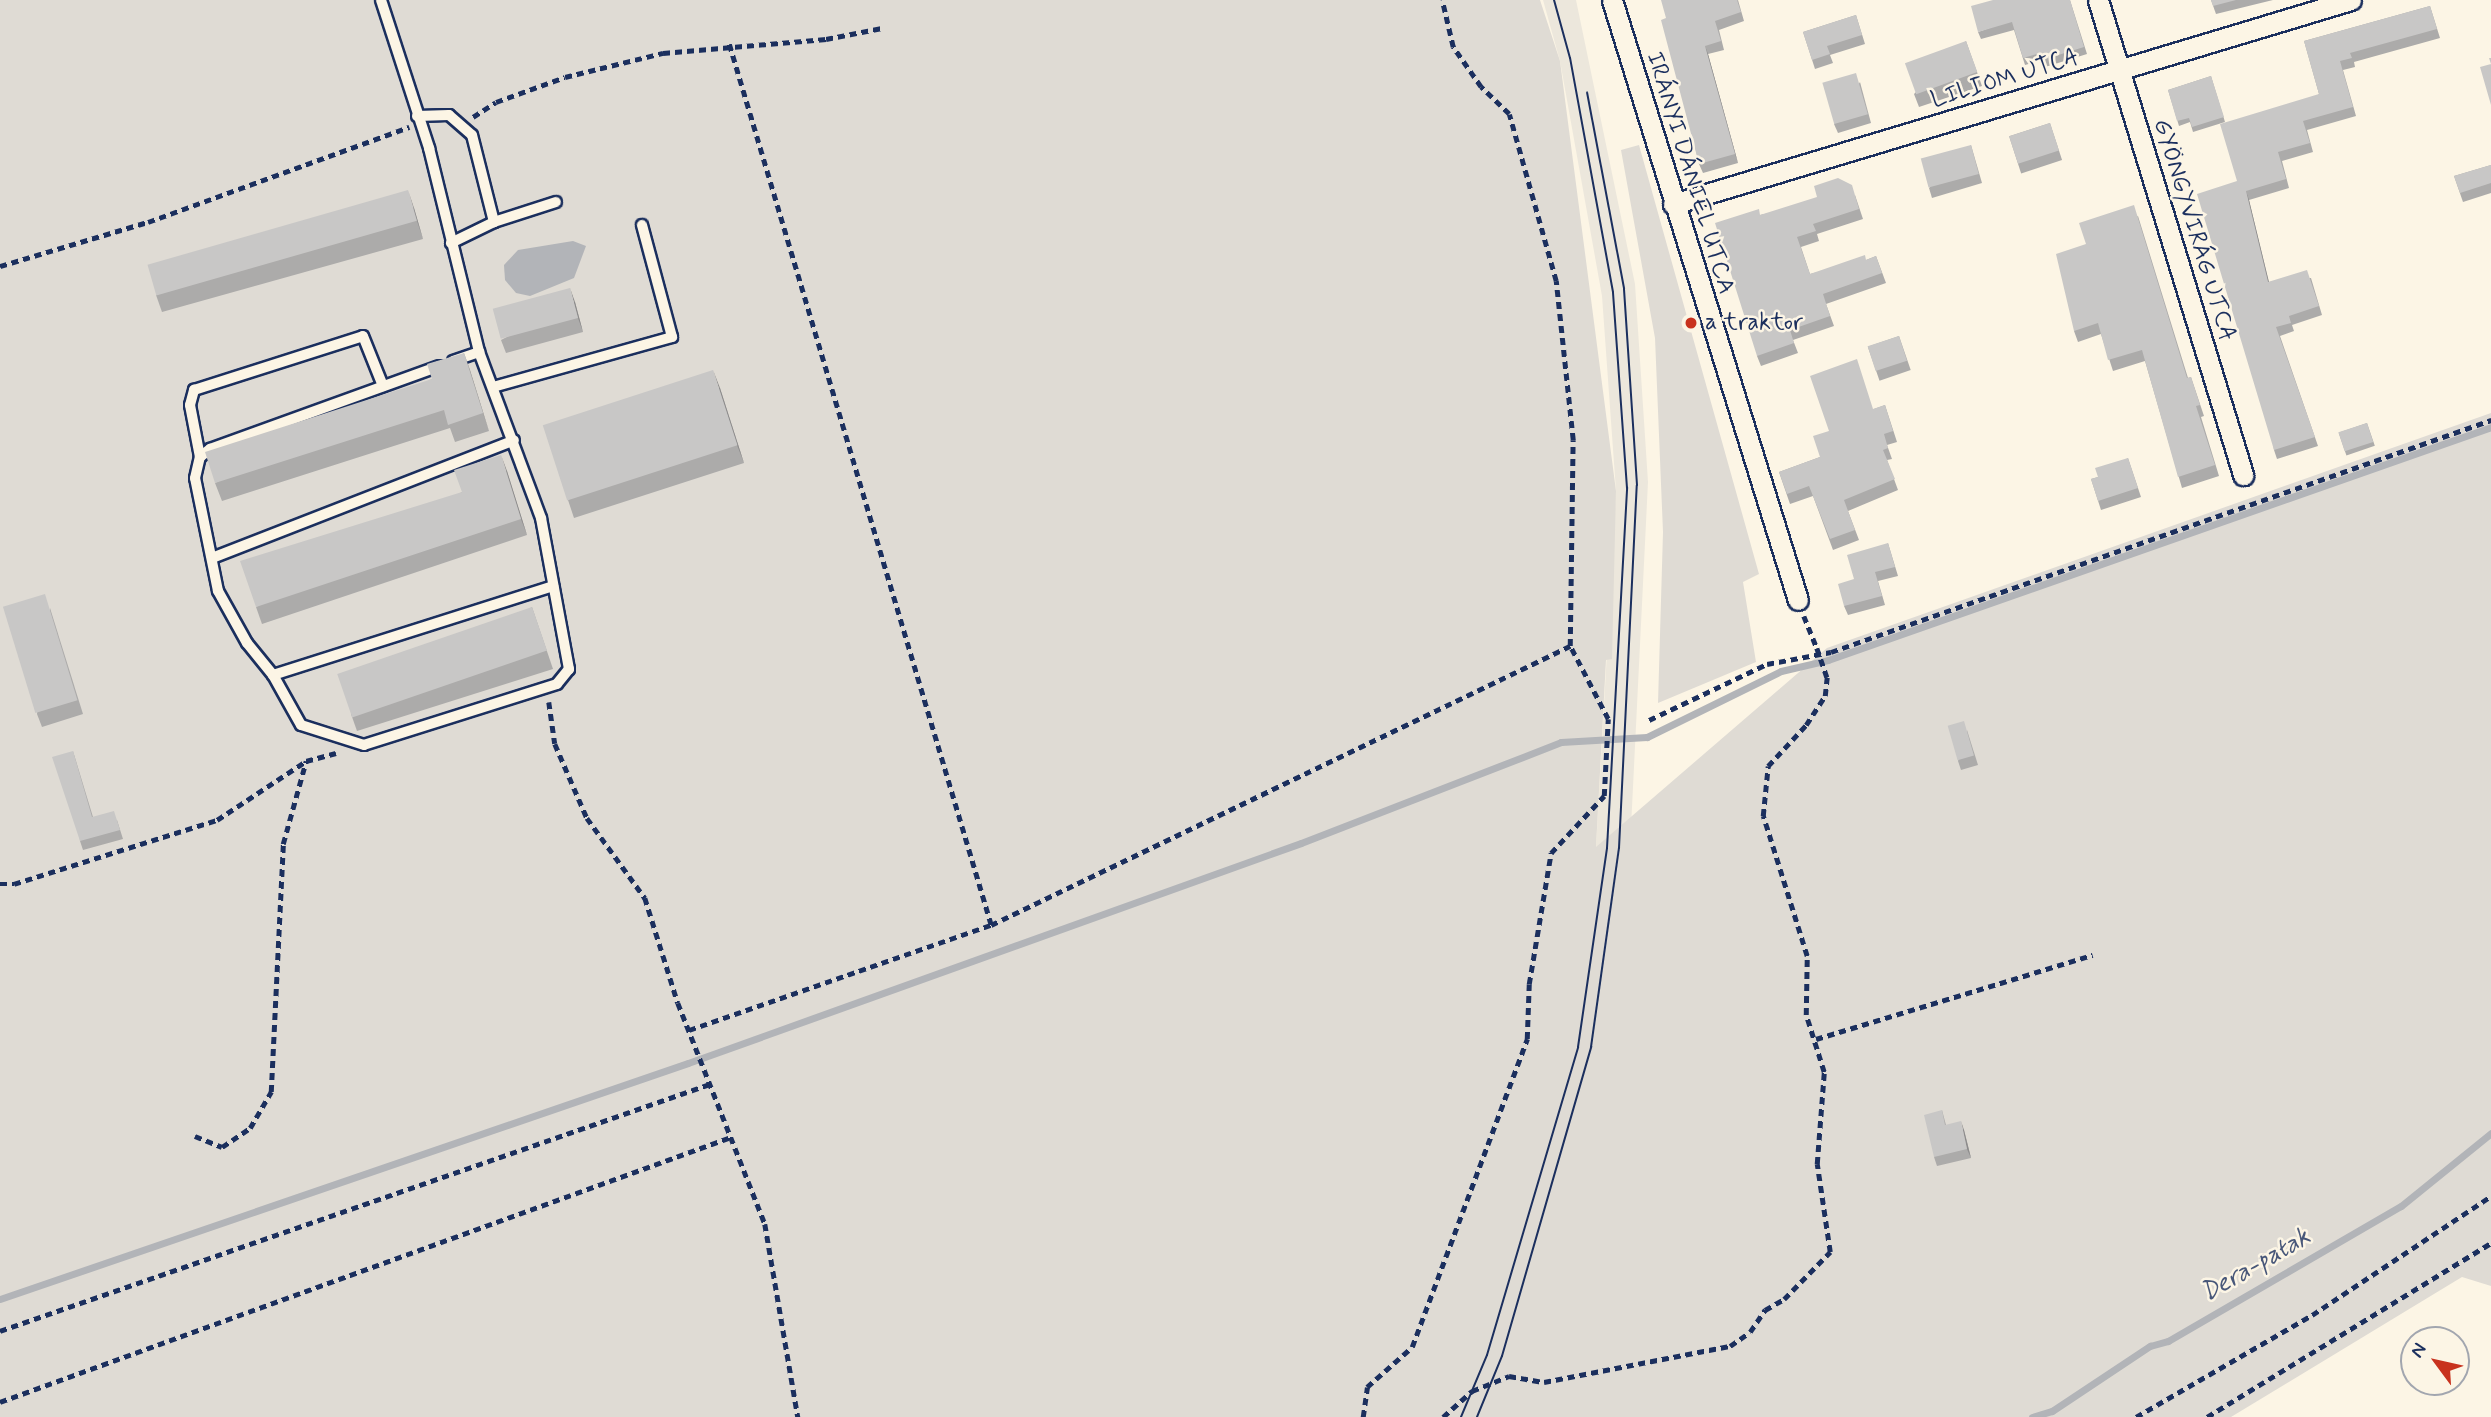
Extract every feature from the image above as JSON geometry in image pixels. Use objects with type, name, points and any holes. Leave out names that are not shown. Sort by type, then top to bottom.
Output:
[{"type":"street","name":"IRÁNYI DÁNIEL UTCA","points":[[1612,0],[1673,204],[1798,600]]},
{"type":"street","name":"GYÖNGYVIRÁG UTCA","points":[[2098,0],[2242,475]]},
{"type":"street","name":"LILIOM UTCA","points":[[1673,204],[2351,0]]},
{"type":"lane","points":[[382,0],[419,119],[479,352],[541,518],[569,669],[557,684],[364,745],[301,725],[273,675],[247,643],[218,591],[195,478],[200,457],[190,405],[194,390],[363,336],[383,386]]},
{"type":"lane","points":[[419,119],[449,115],[466,126],[494,222]]},
{"type":"lane","points":[[451,243],[494,222],[556,202]]},
{"type":"lane","points":[[493,387],[672,337],[642,225]]},
{"type":"lane","points":[[200,457],[479,352]]},
{"type":"lane","points":[[212,558],[514,440]]},
{"type":"lane","points":[[273,675],[554,586]]},
{"type":"path","points":[[1363,1417],[1367,1387],[1412,1347],[1440,1282],[1527,1039],[1529,984],[1551,853],[1604,796],[1608,719],[1570,646],[1573,440],[1556,281],[1509,114],[1481,87],[1453,47],[1443,0]]},
{"type":"path","points":[[466,126],[476,113],[496,102],[565,77],[663,53],[729,44],[826,39],[882,28]]},
{"type":"path","points":[[729,44],[991,925]]},
{"type":"path","points":[[0,266],[148,222],[419,119]]},
{"type":"path","points":[[1649,720],[1767,664],[1831,652],[2491,420]]},
{"type":"path","points":[[1443,1417],[1472,1391],[1509,1376],[1544,1382],[1730,1346],[1750,1332],[1765,1310],[1822,1263],[1830,1252],[1817,1164],[1824,1072],[1816,1039],[1806,1015],[1807,956],[1763,816],[1768,766],[1806,725],[1825,696],[1827,677],[1798,600]]},
{"type":"path","points":[[689,1030],[991,925],[1570,646]]},
{"type":"path","points":[[557,684],[548,704],[555,744],[587,818],[645,898],[689,1030],[765,1224],[798,1417]]},
{"type":"path","points":[[0,884],[14,884],[217,820],[306,761],[364,745]]},
{"type":"path","points":[[195,1136],[222,1146],[250,1128],[271,1092],[283,844],[306,761]]},
{"type":"path","points":[[1816,1039],[2094,955]]},
{"type":"path","points":[[0,1331],[710,1084]]},
{"type":"path","points":[[0,1402],[731,1138]]},
{"type":"path","points":[[2136,1417],[2312,1315],[2491,1196]]},
{"type":"path","points":[[2207,1417],[2491,1242]]},
{"type":"shaded area","points":[[0,0],[1540,0],[1560,61],[1616,491],[1612,659],[1606,660],[1596,847],[1827,648],[2491,413],[2491,1286],[2462,1277],[2231,1417],[0,1417]]},
{"type":"shaded area","points":[[1543,0],[1576,0],[1635,284],[1648,482],[1630,848],[1446,1417],[1596,848],[1616,491],[1602,296],[1560,61]]},
{"type":"shaded area","points":[[1639,145],[1759,574],[1743,582],[1756,662],[1658,703],[1663,532],[1655,338],[1621,150]]},
{"type":"shaded area","points":[[573,241],[586,246],[574,278],[530,296],[516,293],[505,280],[504,265],[518,250]]},
{"type":"building","points":[[1661,0],[1737,0],[1741,12],[1715,21],[1721,41],[1705,46],[1735,154],[1699,164],[1661,20],[1666,18]]},
{"type":"building","points":[[1993,0],[2070,0],[2084,47],[2039,61],[2037,54],[2023,58],[2012,22],[1978,32],[1971,6]]},
{"type":"building","points":[[2211,0],[2236,0],[2213,6]]},
{"type":"building","points":[[2430,6],[2437,29],[2350,53],[2352,58],[2340,61],[2353,107],[2303,121],[2310,143],[2278,152],[2286,179],[2246,191],[2268,282],[2307,270],[2319,306],[2289,316],[2291,323],[2276,327],[2315,437],[2274,450],[2197,194],[2237,181],[2220,124],[2319,94],[2304,41]]},
{"type":"building","points":[[1856,15],[1862,35],[1827,46],[1830,54],[1812,60],[1803,32]]},
{"type":"building","points":[[1966,41],[1977,72],[1916,94],[1905,63]]},
{"type":"building","points":[[2491,64],[2491,105],[2480,67]]},
{"type":"building","points":[[1856,73],[1868,114],[1834,124],[1822,83]]},
{"type":"building","points":[[2211,76],[2224,117],[2192,127],[2189,118],[2177,121],[2168,90]]},
{"type":"building","points":[[2050,123],[2059,151],[2018,164],[2009,136]]},
{"type":"building","points":[[1971,145],[1979,174],[1929,187],[1921,158]]},
{"type":"building","points":[[2491,165],[2491,183],[2460,193],[2454,176]]},
{"type":"building","points":[[1838,178],[1852,185],[1859,209],[1813,224],[1816,231],[1797,237],[1810,274],[1865,255],[1866,260],[1876,256],[1882,273],[1823,294],[1830,316],[1790,330],[1794,343],[1757,356],[1715,223],[1759,209],[1760,215],[1817,197],[1814,186]]},
{"type":"building","points":[[408,190],[417,221],[156,295],[147,265]]},
{"type":"building","points":[[2134,205],[2187,378],[2191,377],[2200,405],[2196,406],[2215,465],[2178,477],[2142,350],[2108,360],[2098,323],[2074,331],[2056,254],[2086,244],[2079,223]]},
{"type":"building","points":[[570,288],[578,318],[501,339],[493,309]]},
{"type":"building","points":[[1899,336],[1907,361],[1876,371],[1868,346]]},
{"type":"building","points":[[464,353],[483,413],[448,425],[444,410],[215,483],[205,452],[432,379],[427,364]]},
{"type":"building","points":[[1857,359],[1873,409],[1885,405],[1893,431],[1884,434],[1888,448],[1883,450],[1895,479],[1844,500],[1855,530],[1830,539],[1809,486],[1787,494],[1779,472],[1820,457],[1813,436],[1829,431],[1810,376]]},
{"type":"building","points":[[713,370],[737,445],[567,500],[543,425]]},
{"type":"building","points":[[2367,423],[2373,442],[2345,451],[2338,432]]},
{"type":"building","points":[[501,455],[521,519],[256,607],[240,561],[462,492],[454,470]]},
{"type":"building","points":[[2128,458],[2138,488],[2098,501],[2091,479],[2098,477],[2095,468]]},
{"type":"building","points":[[1888,543],[1895,567],[1875,572],[1882,596],[1844,606],[1838,584],[1854,579],[1847,555]]},
{"type":"building","points":[[45,594],[77,700],[35,713],[3,607]]},
{"type":"building","points":[[532,607],[547,650],[352,718],[337,674]]},
{"type":"building","points":[[1964,721],[1974,756],[1958,760],[1948,726]]},
{"type":"building","points":[[73,751],[92,817],[114,811],[120,830],[80,841],[52,757]]},
{"type":"building","points":[[1942,1110],[1945,1125],[1961,1121],[1967,1149],[1934,1157],[1924,1115]]},
{"type":"waterway","points":[[0,1299],[688,1063],[1301,843],[1561,742],[1647,737],[1781,671],[1828,660],[2491,427]]},
{"type":"waterway","name":"Dera-patak","points":[[2032,1417],[2052,1411],[2150,1346],[2168,1341],[2401,1206],[2491,1133]]},
{"type":"tram line","points":[[1461,1417],[1487,1355],[1578,1047],[1607,848],[1627,488],[1613,292],[1570,58],[1554,0]]},
{"type":"tram line","points":[[1477,1417],[1502,1356],[1591,1047],[1619,848],[1637,485],[1624,288],[1587,92]]},
{"type":"place","name":"a traktor","points":[[1691,323]]}]
